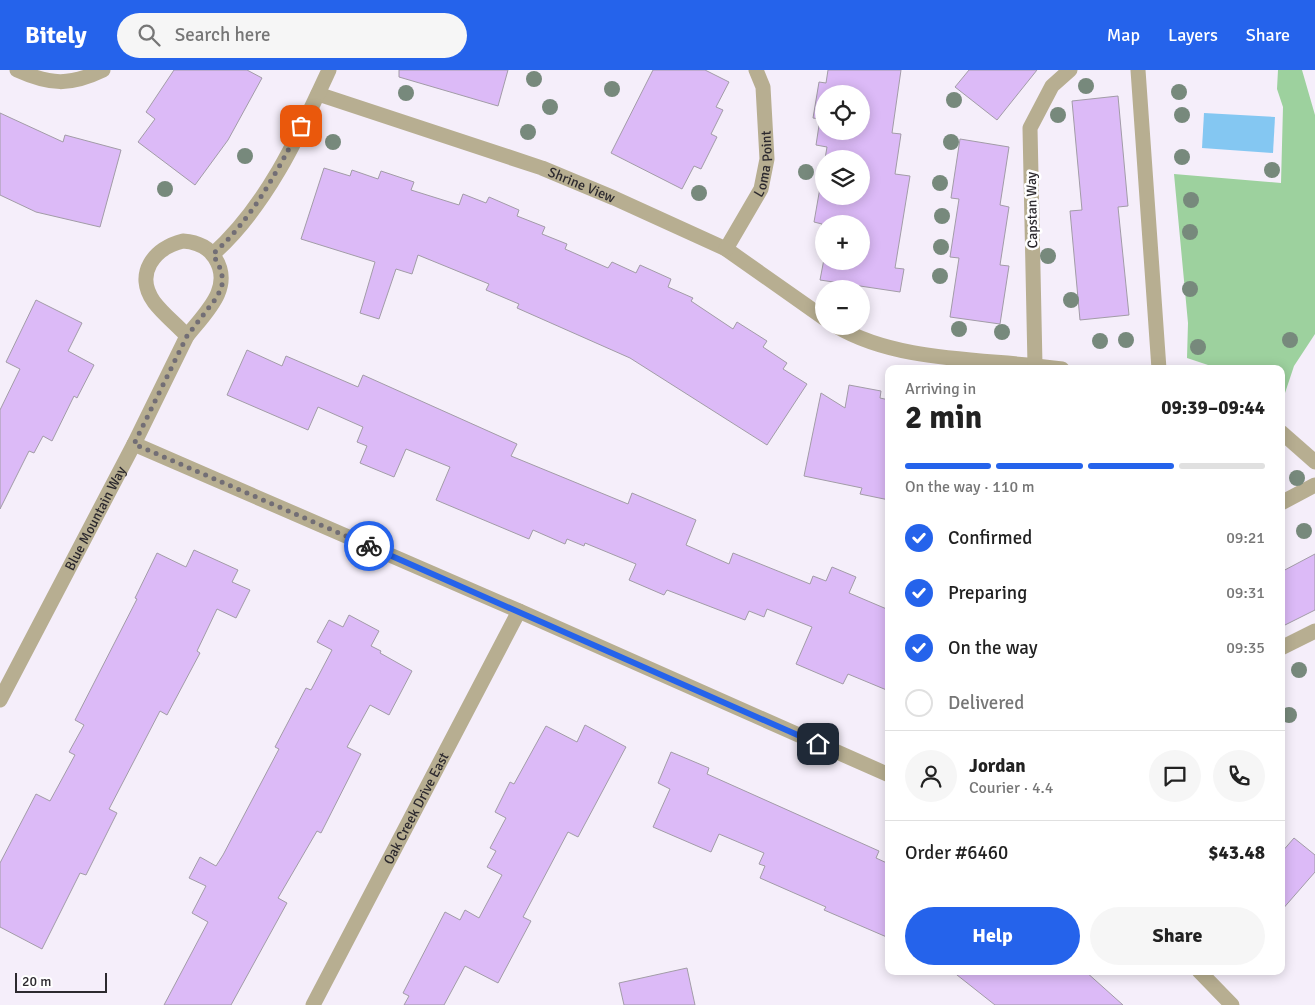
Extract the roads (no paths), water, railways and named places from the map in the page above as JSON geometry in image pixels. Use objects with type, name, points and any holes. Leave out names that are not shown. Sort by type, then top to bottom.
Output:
[{"type":"street","points":[[17,70],[53,82],[72,82],[103,70]]},
{"type":"street","points":[[213,254],[232,237],[267,191],[329,70]]},
{"type":"street","name":"Loma Point","points":[[726,249],[761,189],[767,159],[763,87],[756,70]]},
{"type":"street","name":"Capstan Way","points":[[1035,365],[1030,128],[1052,86],[1070,70]]},
{"type":"street","points":[[1138,70],[1159,365]]},
{"type":"street","name":"Shrine View","points":[[318,94],[542,168],[726,249],[815,312]]},
{"type":"street","points":[[182,241],[205,247],[213,254],[222,272],[222,286],[217,297],[187,336],[155,303],[149,294],[146,281],[149,264],[162,247],[182,241]]},
{"type":"street","points":[[851,335],[880,346],[1035,365]]},
{"type":"street","name":"Blue Mountain Way","points":[[0,700],[134,444],[187,336]]},
{"type":"street","points":[[1285,436],[1315,462]]},
{"type":"street","points":[[134,444],[519,610],[885,773]]},
{"type":"street","points":[[1285,501],[1315,485]]},
{"type":"street","name":"Oak Creek Drive East","points":[[313,1005],[519,610]]},
{"type":"street","points":[[1285,646],[1315,631]]},
{"type":"street","points":[[1203,975],[1232,1005]]},
{"type":"water","points":[[1204,113],[1275,117],[1273,153],[1202,148]]}]
